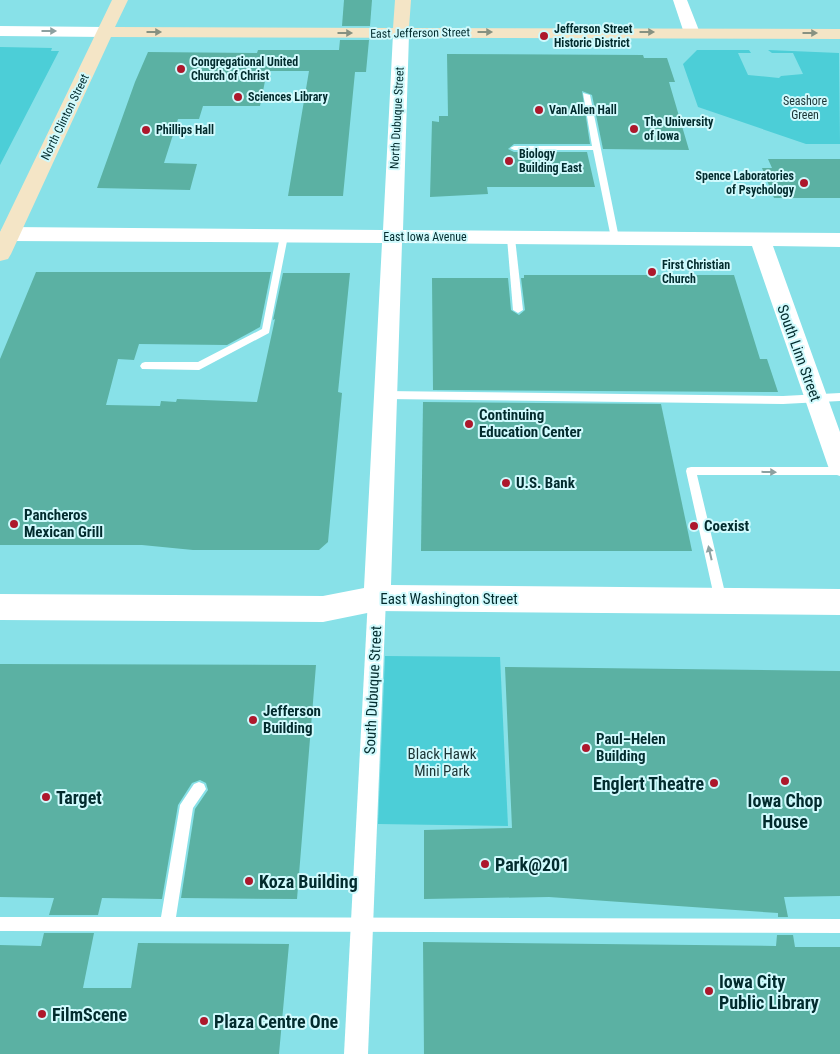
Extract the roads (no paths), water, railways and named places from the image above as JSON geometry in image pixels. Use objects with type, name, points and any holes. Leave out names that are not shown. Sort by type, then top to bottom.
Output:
[{"type":"main road","name":"North Clinton Street","points":[[0,254],[120,0]]},
{"type":"main road","name":"North Dubuque Street","points":[[401,34],[403,0]]},
{"type":"main road","name":"East Jefferson Street","points":[[105,32],[840,34]]},
{"type":"street","points":[[680,0],[692,33]]},
{"type":"street","name":"East Jefferson Street","points":[[0,31],[105,32]]},
{"type":"street","name":"North Dubuque Street","points":[[391,237],[401,34]]},
{"type":"street","name":"East Iowa Avenue","points":[[9,234],[840,240]]},
{"type":"street","name":"South Dubuque Street","points":[[356,1054],[391,237]]},
{"type":"street","name":"South Linn Street","points":[[760,240],[840,466]]},
{"type":"street","name":"East Washington Street","points":[[0,607],[323,609],[377,598],[840,602]]},
{"type":"lane","points":[[586,95],[615,238]]},
{"type":"lane","points":[[514,148],[597,148]]},
{"type":"lane","points":[[145,366],[200,366],[266,331],[284,236]]},
{"type":"lane","points":[[511,238],[518,310]]},
{"type":"lane","points":[[385,394],[783,400],[840,397]]},
{"type":"lane","points":[[721,601],[691,471],[840,471]]},
{"type":"lane","points":[[167,924],[187,805],[199,789]]},
{"type":"lane","points":[[0,924],[840,926]]},
{"type":"place","name":"Jefferson Street Historic District","points":[[544,36]]},
{"type":"place","name":"Congregational United Church of Christ","points":[[181,69]]},
{"type":"place","name":"Sciences Library","points":[[238,97]]},
{"type":"place","name":"Van Allen Hall","points":[[539,110]]},
{"type":"place","name":"The University of Iowa","points":[[634,129]]},
{"type":"place","name":"Phillips Hall","points":[[146,130]]},
{"type":"place","name":"Biology Building East","points":[[509,161]]},
{"type":"place","name":"Spence Laboratories of Psychology","points":[[804,183]]},
{"type":"place","name":"First Christian Church","points":[[652,272]]},
{"type":"place","name":"Continuing Education Center","points":[[469,424]]},
{"type":"place","name":"U.S. Bank","points":[[506,483]]},
{"type":"place","name":"Pancheros Mexican Grill","points":[[14,524]]},
{"type":"place","name":"Coexist","points":[[694,526]]},
{"type":"place","name":"Jefferson Building","points":[[253,720]]},
{"type":"place","name":"Paul–Helen Building","points":[[586,748]]},
{"type":"place","name":"Iowa Chop House","points":[[785,781]]},
{"type":"place","name":"Englert Theatre","points":[[714,783]]},
{"type":"place","name":"Target","points":[[46,797]]},
{"type":"place","name":"Park@201","points":[[485,864]]},
{"type":"place","name":"Koza Building","points":[[249,881]]},
{"type":"place","name":"Iowa City Public Library","points":[[709,991]]},
{"type":"place","name":"FilmScene","points":[[42,1014]]},
{"type":"place","name":"Plaza Centre One","points":[[204,1021]]},
{"type":"park label","name":"Seashore Green","points":[[805,108]]},
{"type":"park label","name":"Black Hawk Mini Park","points":[[442,762]]}]
